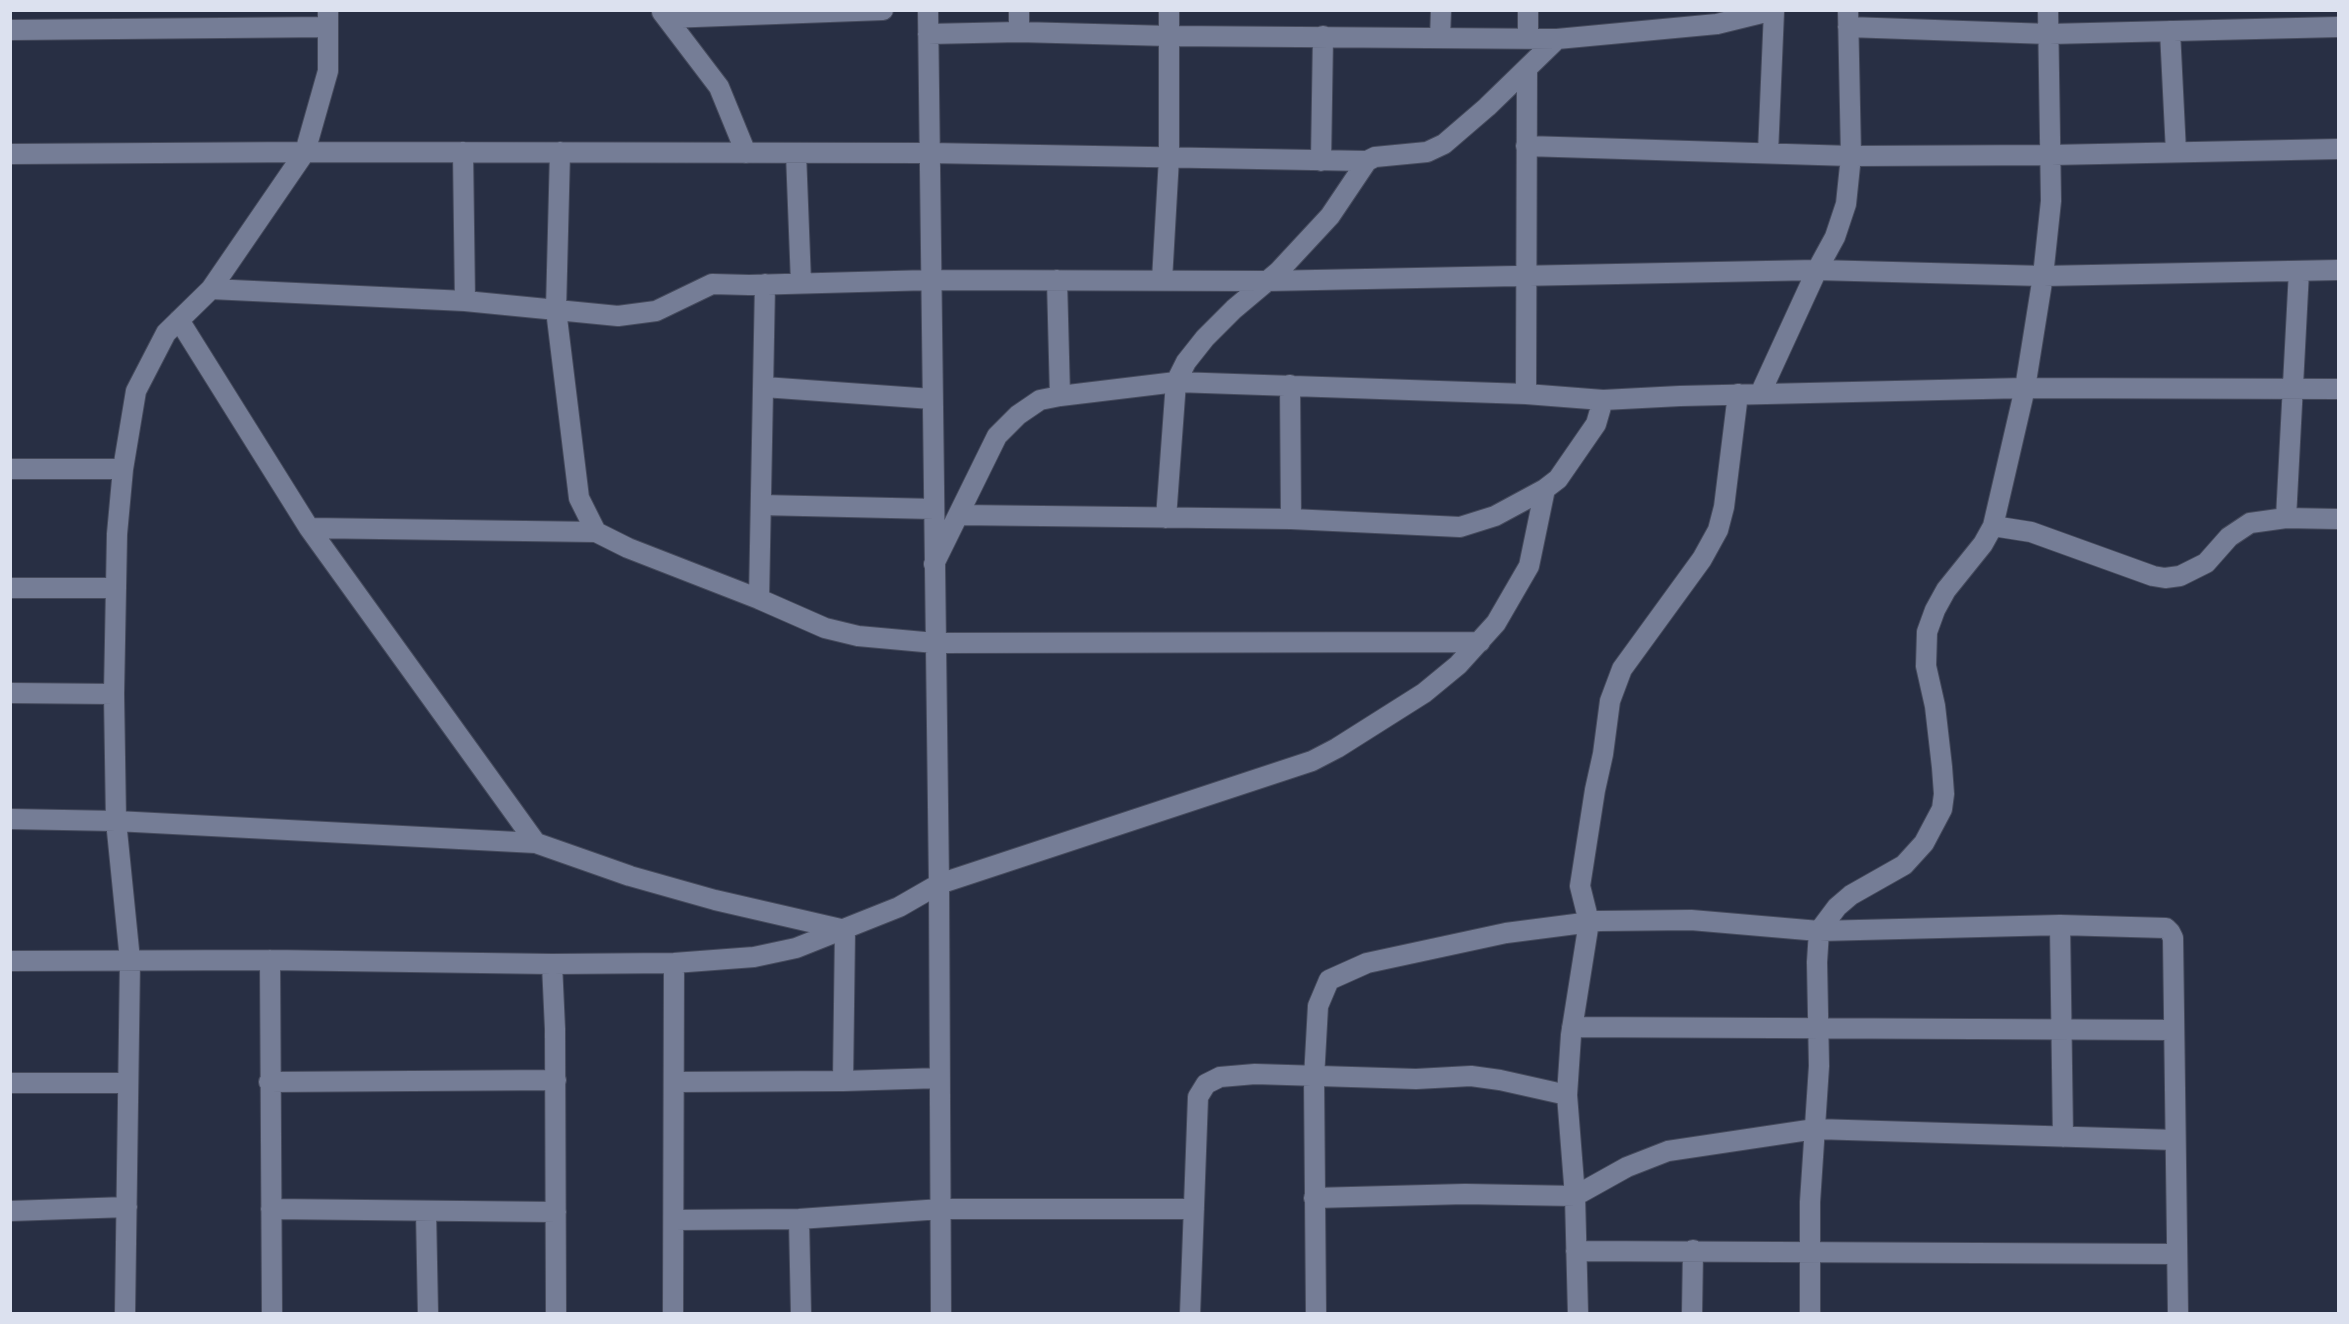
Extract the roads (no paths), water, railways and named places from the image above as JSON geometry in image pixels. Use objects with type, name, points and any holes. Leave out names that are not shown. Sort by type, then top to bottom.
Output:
[{"type":"street","points":[[664,14],[883,10]]},
{"type":"street","points":[[928,10],[939,884],[941,1314]]},
{"type":"street","points":[[1019,10],[1019,32]]},
{"type":"street","points":[[1162,280],[1169,158],[1169,10]]},
{"type":"street","points":[[1440,38],[1441,10]]},
{"type":"street","points":[[1528,10],[1528,38]]},
{"type":"street","points":[[1810,1314],[1810,1202],[1819,1066],[1817,962],[1819,931],[1837,907],[1851,895],[1904,865],[1924,843],[1942,809],[1944,794],[1942,767],[1935,706],[1926,666],[1927,632],[1935,610],[1946,591],[1983,544],[1993,526],[2025,388],[2043,276],[2051,201],[2048,10]]},
{"type":"street","points":[[928,34],[1019,32],[1169,36],[1557,39],[1717,24],[1774,11],[1768,153]]},
{"type":"street","points":[[664,14],[720,87],[746,153]]},
{"type":"street","points":[[10,30],[163,19],[328,19],[328,71],[305,152],[211,290],[166,333],[136,391],[123,470],[116,588],[114,694],[116,821],[130,960],[126,1314]]},
{"type":"street","points":[[1760,394],[1816,270],[1836,237],[1846,204],[1851,156],[1848,19],[2049,34],[2338,27]]},
{"type":"street","points":[[2170,31],[2176,152]]},
{"type":"street","points":[[1321,161],[1323,36]]},
{"type":"street","points":[[10,154],[930,153],[1367,161],[1375,157],[1427,152],[1444,144],[1557,39]]},
{"type":"street","points":[[1526,394],[1527,68]]},
{"type":"street","points":[[1526,146],[1851,156],[2051,155],[2338,148]]},
{"type":"street","points":[[464,152],[465,301]]},
{"type":"street","points":[[560,152],[556,310],[579,498],[596,532]]},
{"type":"street","points":[[796,153],[801,283]]},
{"type":"street","points":[[1166,518],[1176,382],[1186,362],[1205,338],[1278,272],[1330,216],[1367,161]]},
{"type":"street","points":[[211,290],[465,301],[618,316],[656,311],[712,284],[931,280],[1266,281],[1816,270],[2043,276],[2338,270]]},
{"type":"street","points":[[2286,518],[2299,270]]},
{"type":"street","points":[[1057,280],[1060,396]]},
{"type":"street","points":[[759,599],[765,284]]},
{"type":"street","points":[[179,320],[309,528],[536,843]]},
{"type":"street","points":[[934,564],[997,436],[1018,414],[1040,400],[1060,396],[1176,382],[1526,394],[1603,400],[1738,394],[2025,388],[2338,389]]},
{"type":"street","points":[[1290,386],[1291,519]]},
{"type":"street","points":[[764,387],[932,399]]},
{"type":"street","points":[[1578,1314],[1575,1196],[1568,1095],[1572,1027],[1589,922],[1580,886],[1594,790],[1604,754],[1610,701],[1622,669],[1702,559],[1718,530],[1724,507],[1738,394]]},
{"type":"street","points":[[959,514],[1291,519],[1460,527],[1495,516],[1545,489],[1558,479],[1596,424],[1603,400]]},
{"type":"street","points":[[10,469],[123,470]]},
{"type":"street","points":[[10,961],[674,963],[754,957],[796,948],[845,930],[899,906],[939,884],[1312,761],[1337,748],[1424,693],[1458,665],[1496,623],[1529,566],[1545,489]]},
{"type":"street","points":[[761,505],[934,509]]},
{"type":"street","points":[[1993,526],[2031,532],[2153,576],[2165,578],[2180,576],[2206,563],[2229,537],[2250,523],[2286,518],[2338,519]]},
{"type":"street","points":[[309,528],[596,532],[628,548],[759,599],[825,628],[858,636],[935,643],[1480,642]]},
{"type":"street","points":[[10,588],[116,588]]},
{"type":"street","points":[[10,693],[114,694]]},
{"type":"street","points":[[10,819],[116,821],[536,843],[630,876],[715,900],[845,930]]},
{"type":"street","points":[[1316,1314],[1314,1078],[1318,1006],[1329,980],[1367,963],[1506,933],[1589,922],[1691,920],[1819,931],[2061,925],[2166,928],[2173,938],[2178,1314]]},
{"type":"street","points":[[2061,925],[2063,1137]]},
{"type":"street","points":[[843,1081],[845,930]]},
{"type":"street","points":[[270,960],[272,1314]]},
{"type":"street","points":[[673,1314],[674,963]]},
{"type":"street","points":[[552,964],[556,1080],[556,1314]]},
{"type":"street","points":[[1572,1027],[2174,1030]]},
{"type":"street","points":[[1190,1314],[1198,1097],[1206,1084],[1220,1077],[1255,1074],[1314,1078],[1471,1077],[1500,1080],[1568,1095]]},
{"type":"street","points":[[675,1082],[939,1078]]},
{"type":"street","points":[[269,1082],[556,1080]]},
{"type":"street","points":[[10,1083],[128,1083]]},
{"type":"street","points":[[1314,1198],[1465,1194],[1575,1196],[1627,1167],[1668,1151],[1815,1129],[2175,1140]]},
{"type":"street","points":[[10,1211],[127,1207]]},
{"type":"street","points":[[271,1209],[556,1212]]},
{"type":"street","points":[[674,1220],[799,1219],[941,1209],[1194,1209]]},
{"type":"street","points":[[426,1211],[428,1314]]},
{"type":"street","points":[[799,1219],[801,1314]]},
{"type":"street","points":[[1576,1251],[2176,1254]]},
{"type":"street","points":[[1692,1314],[1693,1251]]}]
